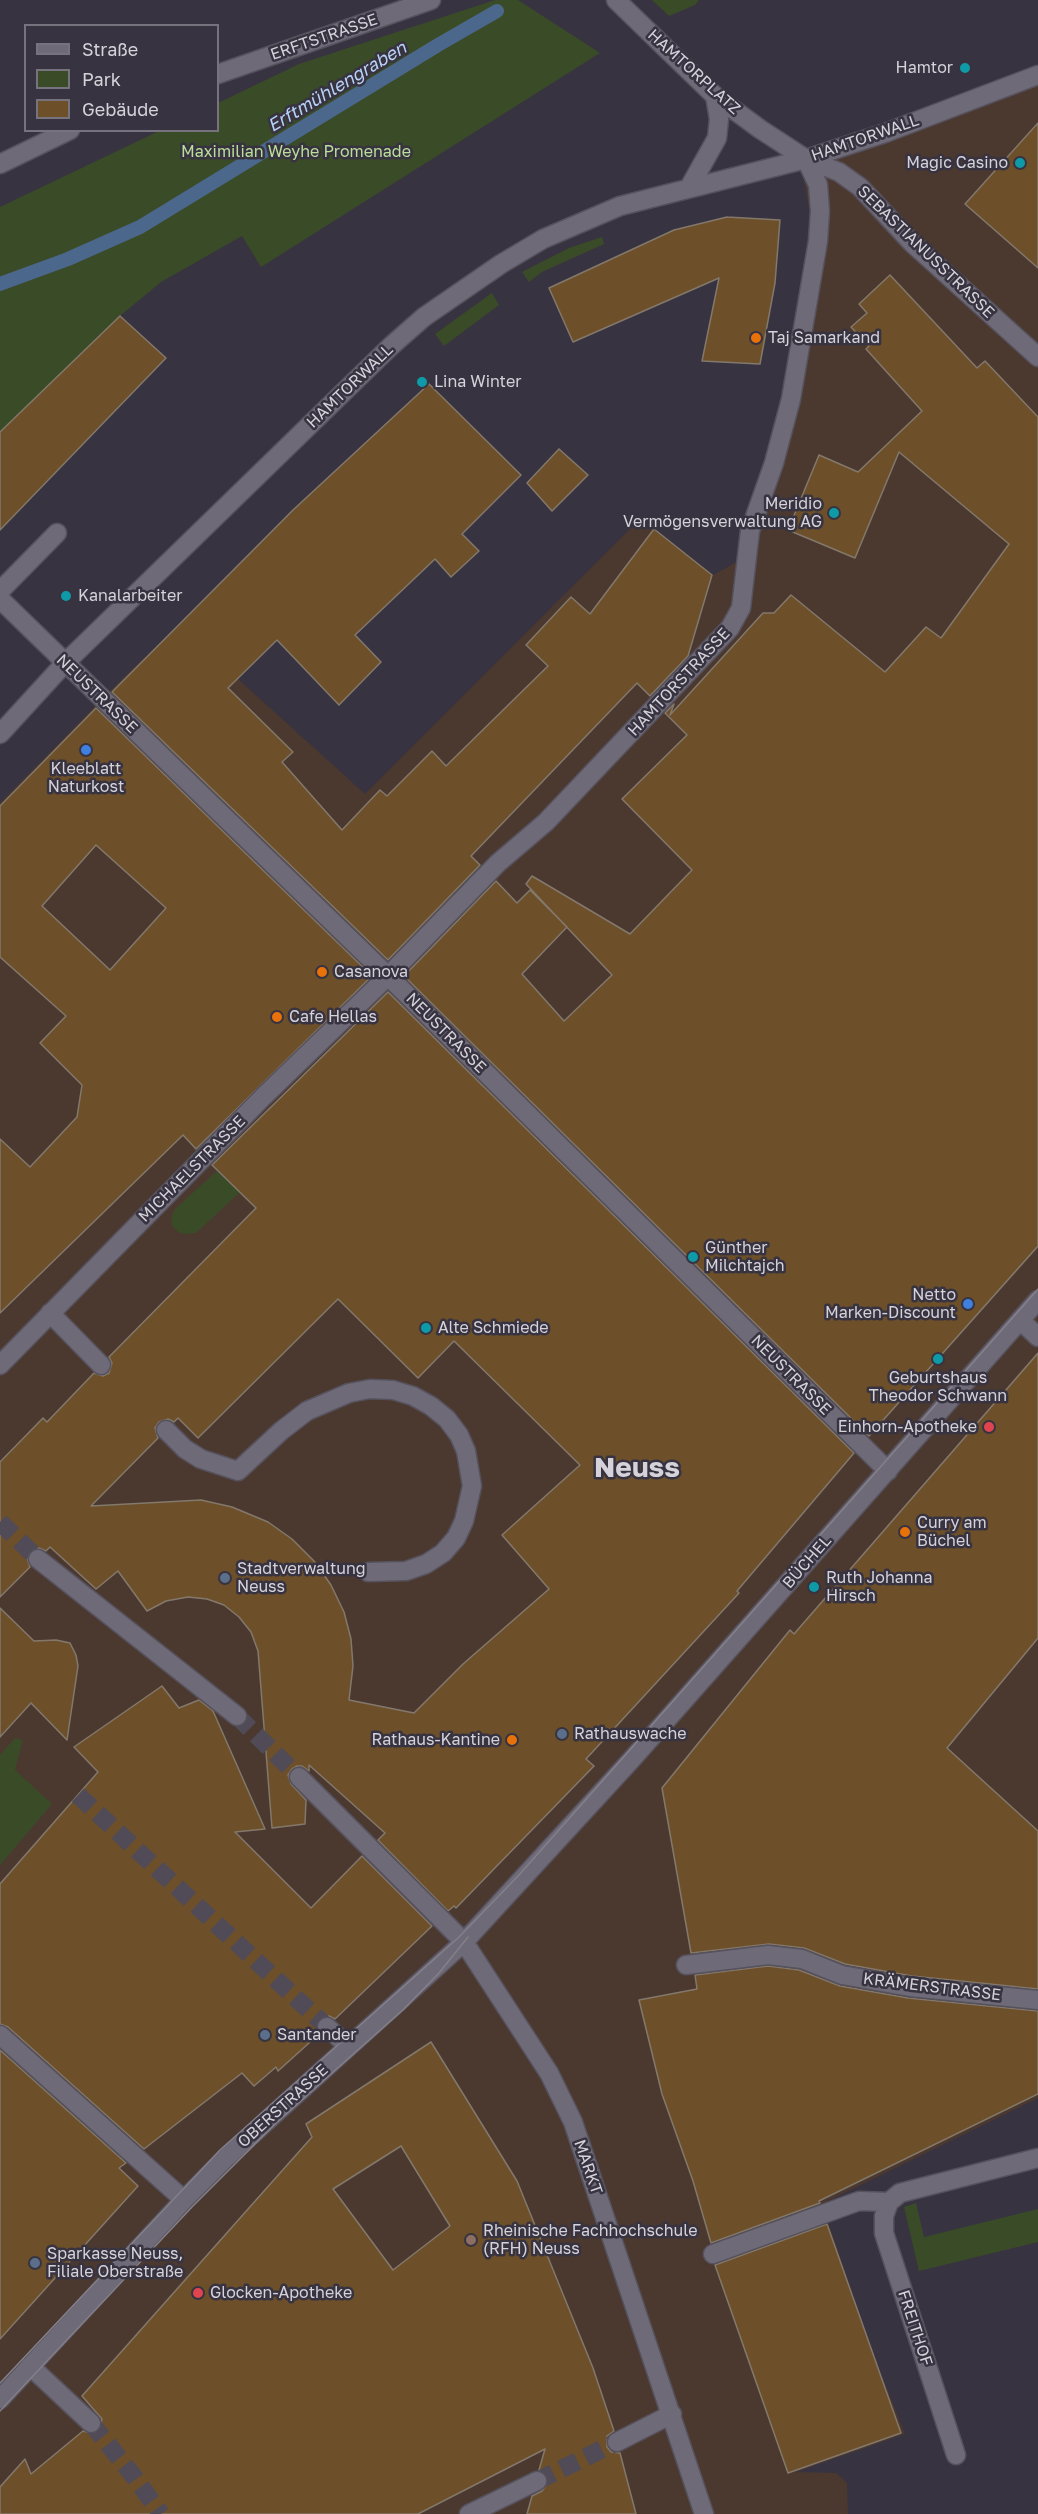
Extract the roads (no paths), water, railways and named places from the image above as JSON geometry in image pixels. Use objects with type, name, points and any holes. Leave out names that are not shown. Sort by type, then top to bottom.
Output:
[{"type":"street","name":"ERFTSTRASSE","points":[[219,74],[431,0]]},
{"type":"street","name":"HAMTORPLATZ","points":[[616,0],[715,96],[806,159]]},
{"type":"street","name":"HAMTORWALL","points":[[0,734],[65,663],[254,477],[424,317],[493,269],[543,239],[620,207],[806,159],[885,133],[1038,75]]},
{"type":"street","points":[[689,188],[717,138],[719,119],[715,96]]},
{"type":"street","points":[[0,164],[66,132]]},
{"type":"street","name":"SEBASTIANUSSTRASSE","points":[[806,159],[838,172],[860,187],[912,243],[1038,357]]},
{"type":"street","name":"HAMTORSTRASSE","points":[[388,975],[498,863],[546,822],[590,777],[715,646],[730,628],[741,608],[750,531],[774,463],[786,417],[819,241],[818,185],[806,159]]},
{"type":"street","points":[[0,591],[57,533]]},
{"type":"street","name":"NEUSTRASSE","points":[[0,599],[388,975],[888,1471]]},
{"type":"street","name":"MICHAELSTRASSE","points":[[0,1365],[263,1097],[388,975]]},
{"type":"street","name":"BÜCHEL","points":[[575,1822],[1038,1300]]},
{"type":"street","points":[[50,1313],[101,1365]]},
{"type":"street","points":[[1020,1320],[1038,1337]]},
{"type":"street","points":[[166,1430],[185,1449],[201,1459],[238,1471],[281,1431],[307,1411],[349,1393],[370,1389],[393,1390],[413,1396],[431,1406],[447,1419],[459,1435],[466,1451],[472,1486],[464,1521],[456,1538],[443,1553],[426,1564],[406,1571],[368,1572]]},
{"type":"street","points":[[38,1559],[237,1716]]},
{"type":"street","name":"MARKT","points":[[299,1777],[464,1942],[549,2073],[573,2122],[704,2514]]},
{"type":"street","name":"OBERSTRASSE","points":[[0,2399],[184,2200],[227,2157],[464,1942],[575,1822]]},
{"type":"street","name":"KRÄMERSTRASSE","points":[[686,1965],[768,1955],[802,1959],[842,1975],[910,1987],[1038,2000]]},
{"type":"street","points":[[327,2027],[348,2046]]},
{"type":"street","points":[[0,2035],[184,2200]]},
{"type":"street","points":[[713,2254],[859,2201],[890,2202],[900,2193],[1038,2158]]},
{"type":"street","name":"FREITHOF","points":[[890,2202],[884,2216],[884,2233],[956,2455]]},
{"type":"street","points":[[30,2366],[91,2423]]},
{"type":"street","points":[[617,2442],[672,2415]]},
{"type":"street","points":[[469,2514],[537,2481]]},
{"type":"waterway","name":"Erftmühlengraben","points":[[0,284],[68,259],[140,227],[497,11]]},
{"type":"tunnel","points":[[0,1522],[38,1559]]},
{"type":"tunnel","points":[[237,1716],[299,1777]]},
{"type":"tunnel","points":[[78,1795],[327,2027]]},
{"type":"tunnel","points":[[91,2423],[161,2514]]},
{"type":"tunnel","points":[[537,2481],[617,2442]]},
{"type":"tram line","points":[[0,2383],[220,2150],[459,1937],[519,1875],[1038,1289]]},
{"type":"tram line","points":[[0,2411],[192,2207],[276,2123],[404,2009],[439,1973],[468,1937]]},
{"type":"place","name":"Hamtor","points":[[965,68]]},
{"type":"place","name":"Magic Casino","points":[[1020,163]]},
{"type":"place","name":"Taj Samarkand","points":[[756,338]]},
{"type":"place","name":"Lina Winter","points":[[422,382]]},
{"type":"place","name":"Meridio Vermögensverwaltung AG","points":[[834,513]]},
{"type":"place","name":"Kanalarbeiter","points":[[66,596]]},
{"type":"place","name":"Kleeblatt Naturkost","points":[[86,750]]},
{"type":"place","name":"Casanova","points":[[322,972]]},
{"type":"place","name":"Cafe Hellas","points":[[277,1017]]},
{"type":"place","name":"Günther Milchtajch","points":[[693,1257]]},
{"type":"place","name":"Netto Marken-Discount","points":[[968,1304]]},
{"type":"place","name":"Alte Schmiede","points":[[426,1328]]},
{"type":"place","name":"Geburtshaus Theodor Schwann","points":[[938,1359]]},
{"type":"place","name":"Einhorn-Apotheke","points":[[989,1427]]},
{"type":"place","name":"Curry am Büchel","points":[[905,1532]]},
{"type":"place","name":"Stadtverwaltung Neuss","points":[[225,1578]]},
{"type":"place","name":"Ruth Johanna Hirsch","points":[[814,1587]]},
{"type":"place","name":"Rathauswache","points":[[562,1734]]},
{"type":"place","name":"Rathaus-Kantine","points":[[512,1740]]},
{"type":"place","name":"Santander","points":[[265,2035]]},
{"type":"place","name":"Rheinische Fachhochschule (RFH) Neuss","points":[[471,2240]]},
{"type":"place","name":"Sparkasse Neuss, Filiale Oberstraße","points":[[35,2263]]},
{"type":"place","name":"Glocken-Apotheke","points":[[198,2293]]},
{"type":"district","name":"Neuss","points":[[637,1468]]},
{"type":"park label","name":"Maximilian Weyhe Promenade","points":[[296,152]]}]
